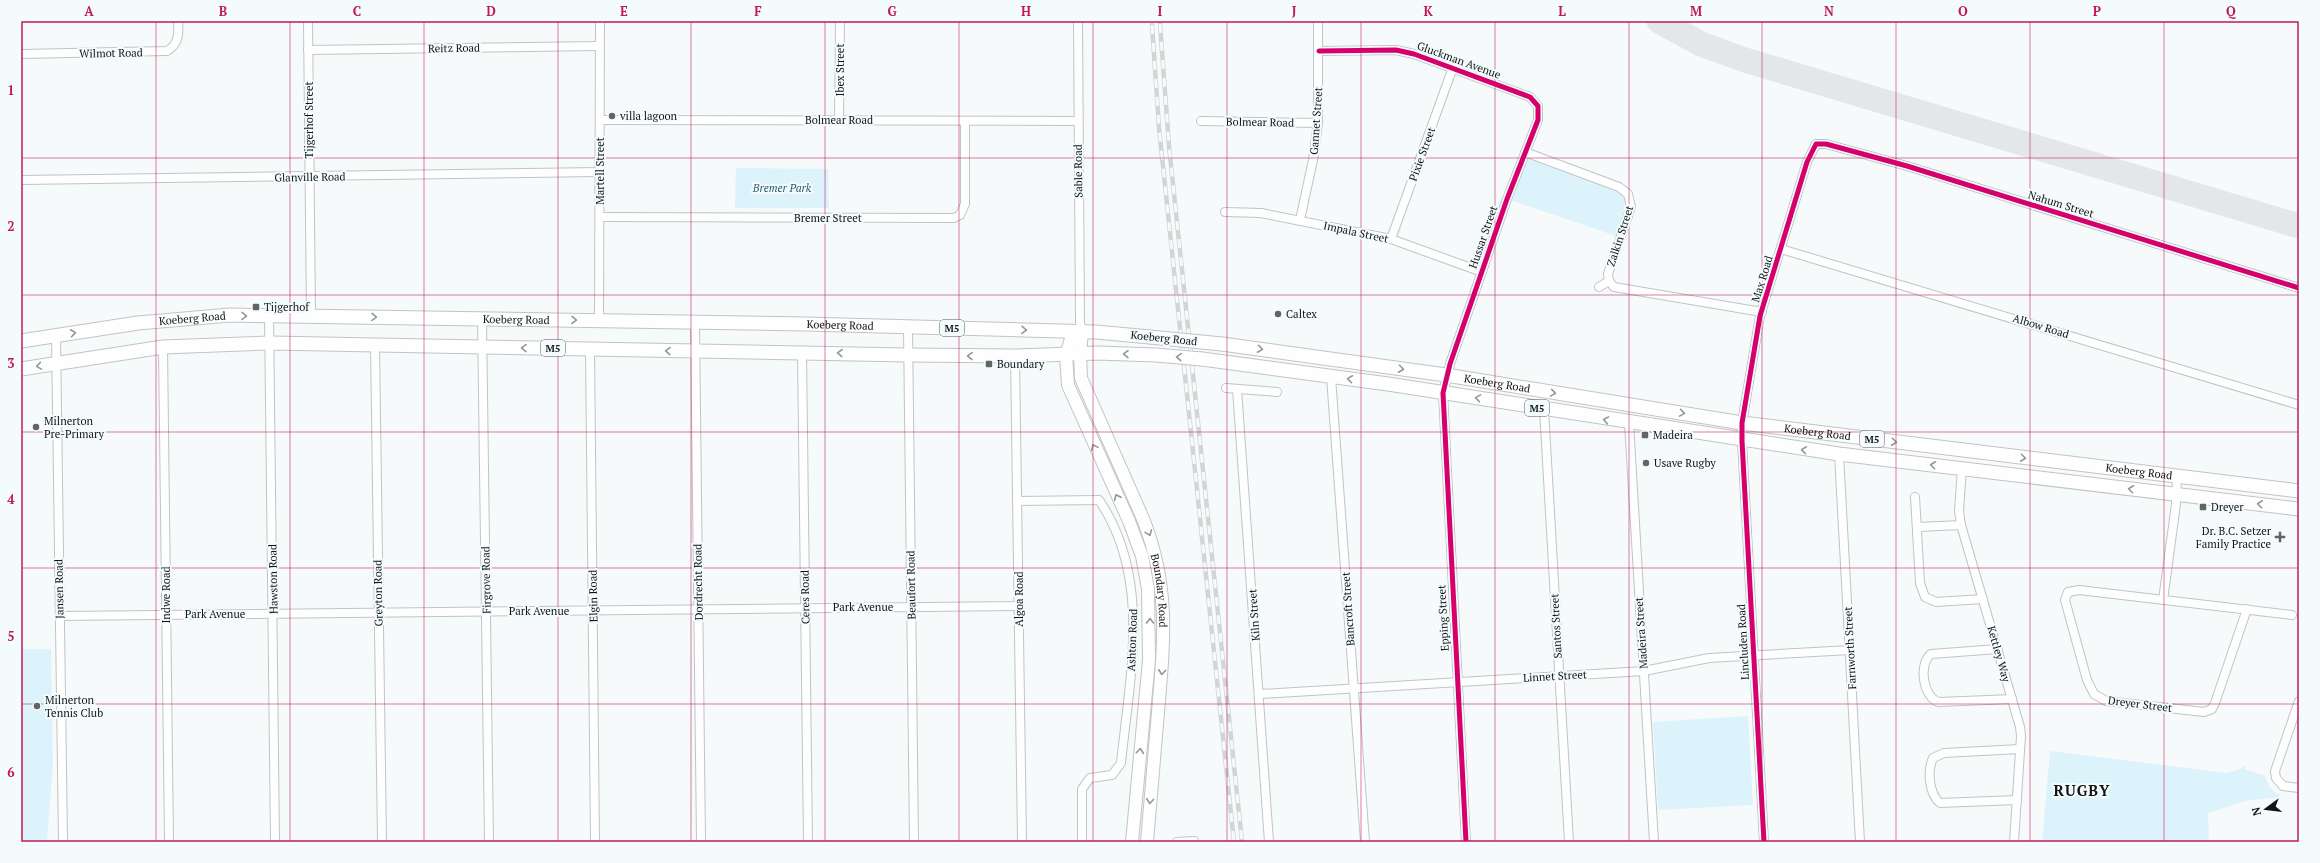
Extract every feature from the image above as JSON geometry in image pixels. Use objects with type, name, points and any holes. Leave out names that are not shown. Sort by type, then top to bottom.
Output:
[{"type":"main road","name":"Koeberg Road","points":[[21,341],[179,319],[270,315],[908,327],[1079,328],[1222,344],[1446,375],[1742,423],[2299,491]]},
{"type":"main road","name":"Boundary Road","points":[[1079,328],[1080,371],[1084,388],[1153,542],[1163,590],[1165,633],[1147,842]]},
{"type":"main road","name":"Boundary Road","points":[[1079,328],[1066,355],[1066,373],[1070,390],[1129,521],[1142,556],[1148,589],[1148,660],[1132,842]]},
{"type":"main road","name":"Koeberg Road","points":[[21,368],[163,347],[270,343],[908,355],[1156,355],[1225,361],[1443,393],[1742,441],[2299,509]]},
{"type":"street","name":"Wilmot Road","points":[[21,54],[167,51],[173,48],[177,41],[178,21]]},
{"type":"street","name":"Tijgerhof Street","points":[[308,21],[311,316]]},
{"type":"street","name":"Martell Street","points":[[599,321],[599,172],[601,120],[599,46],[600,21]]},
{"type":"street","name":"Ibex Street","points":[[839,119],[840,21]]},
{"type":"street","name":"Sable Road","points":[[1078,21],[1079,328]]},
{"type":"street","name":"Gannet Street","points":[[1300,220],[1313,160],[1318,123],[1318,21]]},
{"type":"street","name":"Reitz Road","points":[[308,50],[599,46]]},
{"type":"street","name":"Gluckman Avenue","points":[[1319,51],[1396,50],[1426,58],[1452,70],[1530,97],[1538,106]]},
{"type":"street","name":"Pixie Street","points":[[1391,239],[1452,70]]},
{"type":"street","name":"Hussar Street","points":[[1443,393],[1446,375],[1525,152],[1538,120],[1538,106]]},
{"type":"street","name":"Bolmear Road","points":[[601,120],[839,119],[966,122],[1078,121]]},
{"type":"street","name":"Bolmear Road","points":[[1201,121],[1318,123]]},
{"type":"street","name":"Bremer Street","points":[[600,218],[954,218],[960,215],[965,204],[966,122]]},
{"type":"street","name":"Max Road","points":[[1742,441],[1742,423],[1762,312],[1807,162],[1816,144]]},
{"type":"street","name":"Nahum Street","points":[[1816,144],[1826,144],[1906,166],[2299,288]]},
{"type":"street","name":"Zalkin Street","points":[[1525,152],[1619,187],[1628,194],[1631,207],[1608,271],[1609,281],[1616,289],[1762,312]]},
{"type":"street","name":"Glanville Road","points":[[21,180],[599,172]]},
{"type":"street","name":"Impala Street","points":[[1225,212],[1261,213],[1391,239],[1482,272]]},
{"type":"street","name":"Albow Road","points":[[1781,249],[2299,405]]},
{"type":"street","points":[[1598,287],[1609,281]]},
{"type":"street","name":"Hawston Road","points":[[270,315],[275,842]]},
{"type":"street","name":"Firgrove Road","points":[[482,319],[489,842]]},
{"type":"street","name":"Dordrecht Road","points":[[695,323],[701,842]]},
{"type":"street","name":"Beaufort Road","points":[[908,327],[914,842]]},
{"type":"street","name":"Jansen Road","points":[[56,335],[63,842]]},
{"type":"street","name":"Greyton Road","points":[[375,344],[382,842]]},
{"type":"street","name":"Indwe Road","points":[[163,347],[169,842]]},
{"type":"street","name":"Elgin Road","points":[[590,349],[594,610],[595,842]]},
{"type":"street","name":"Ceres Road","points":[[802,352],[808,842]]},
{"type":"street","name":"Algoa Road","points":[[1015,356],[1022,842]]},
{"type":"street","name":"Bancroft Street","points":[[1331,377],[1365,842]]},
{"type":"street","points":[[1226,388],[1277,392]]},
{"type":"street","name":"Kiln Street","points":[[1237,389],[1260,694],[1269,842]]},
{"type":"street","name":"Epping Street","points":[[1443,393],[1466,842]]},
{"type":"street","name":"Santos Street","points":[[1544,409],[1569,842]]},
{"type":"street","name":"Madeira Street","points":[[1629,423],[1654,842]]},
{"type":"street","name":"Lincluden Road","points":[[1742,441],[1764,842]]},
{"type":"street","name":"Farnworth Street","points":[[1839,454],[1860,842]]},
{"type":"street","name":"Kettley Way","points":[[1962,469],[1959,503],[1961,525],[2020,727],[2014,842]]},
{"type":"street","points":[[2163,600],[2177,476]]},
{"type":"street","points":[[1915,497],[1918,526],[1920,583],[1925,597],[1936,602],[1983,599]]},
{"type":"street","name":"Ashton Road","points":[[1018,501],[1098,500],[1120,541],[1132,584],[1133,634],[1121,763],[1112,775],[1090,778],[1085,782],[1082,789],[1082,842]]},
{"type":"street","points":[[1918,526],[1961,525]]},
{"type":"street","name":"Dreyer Street","points":[[2247,609],[2226,673],[2212,709],[2204,712],[2106,701],[2094,694],[2087,680],[2065,604],[2066,595],[2071,591],[2079,590],[2247,609],[2292,615]]},
{"type":"street","name":"Park Avenue","points":[[59,616],[806,607],[912,608],[1019,606]]},
{"type":"street","points":[[1998,648],[1931,654],[1925,663],[1925,688],[1930,698],[1939,702],[2012,699]]},
{"type":"street","name":"Linnet Street","points":[[1260,694],[1644,671],[1709,658],[1850,650]]},
{"type":"street","points":[[2299,701],[2275,771],[2276,778],[2283,786],[2299,788]]},
{"type":"street","points":[[2017,800],[1940,802],[1931,791],[1930,769],[1933,758],[1944,753],[2020,749]]},
{"type":"street","points":[[1177,842],[1194,841]]},
{"type":"green space","points":[[1526,152],[1621,185],[1630,201],[1619,237],[1507,199]]},
{"type":"green space","name":"Bremer Park","points":[[736,168],[828,169],[829,208],[735,208]]},
{"type":"green space","name":"Milnerton Tennis Club","points":[[21,649],[51,649],[53,764],[47,841],[21,842]]},
{"type":"green space","points":[[1748,716],[1753,805],[1658,810],[1653,722]]},
{"type":"green space","points":[[2050,751],[2227,773],[2240,769],[2245,765],[2245,769],[2265,776],[2270,788],[2281,797],[2245,801],[2208,813],[2209,842],[2042,842]]},
{"type":"taxiway","points":[[1659,21],[1701,44],[1745,60],[2299,226]]},
{"type":"railway","points":[[1160,24],[1169,146],[1242,842]]},
{"type":"railway","points":[[1152,25],[1159,128],[1234,842]]},
{"type":"cycle path","points":[[1319,51],[1396,50],[1414,54],[1530,97],[1538,106],[1538,120],[1507,199],[1450,364],[1443,393],[1466,842]]},
{"type":"cycle path","points":[[1764,842],[1742,423],[1760,316],[1807,162],[1816,144],[1826,144],[1907,166],[2299,288]]},
{"type":"place","name":"villa lagoon","points":[[612,116]]},
{"type":"place","name":"Tijgerhof","points":[[256,307]]},
{"type":"place","name":"Caltex","points":[[1278,314]]},
{"type":"place","name":"Boundary","points":[[989,364]]},
{"type":"place","name":"Milnerton Pre-Primary","points":[[36,427]]},
{"type":"place","name":"Madeira","points":[[1645,435]]},
{"type":"place","name":"Usave Rugby","points":[[1646,463]]},
{"type":"place","name":"Dreyer","points":[[2203,507]]},
{"type":"place","name":"Dr. B.C. Setzer Family Practice","points":[[2280,537]]},
{"type":"place","name":"Milnerton Tennis Club","points":[[37,706]]},
{"type":"district","name":"RUGBY","points":[[2082,791]]}]
